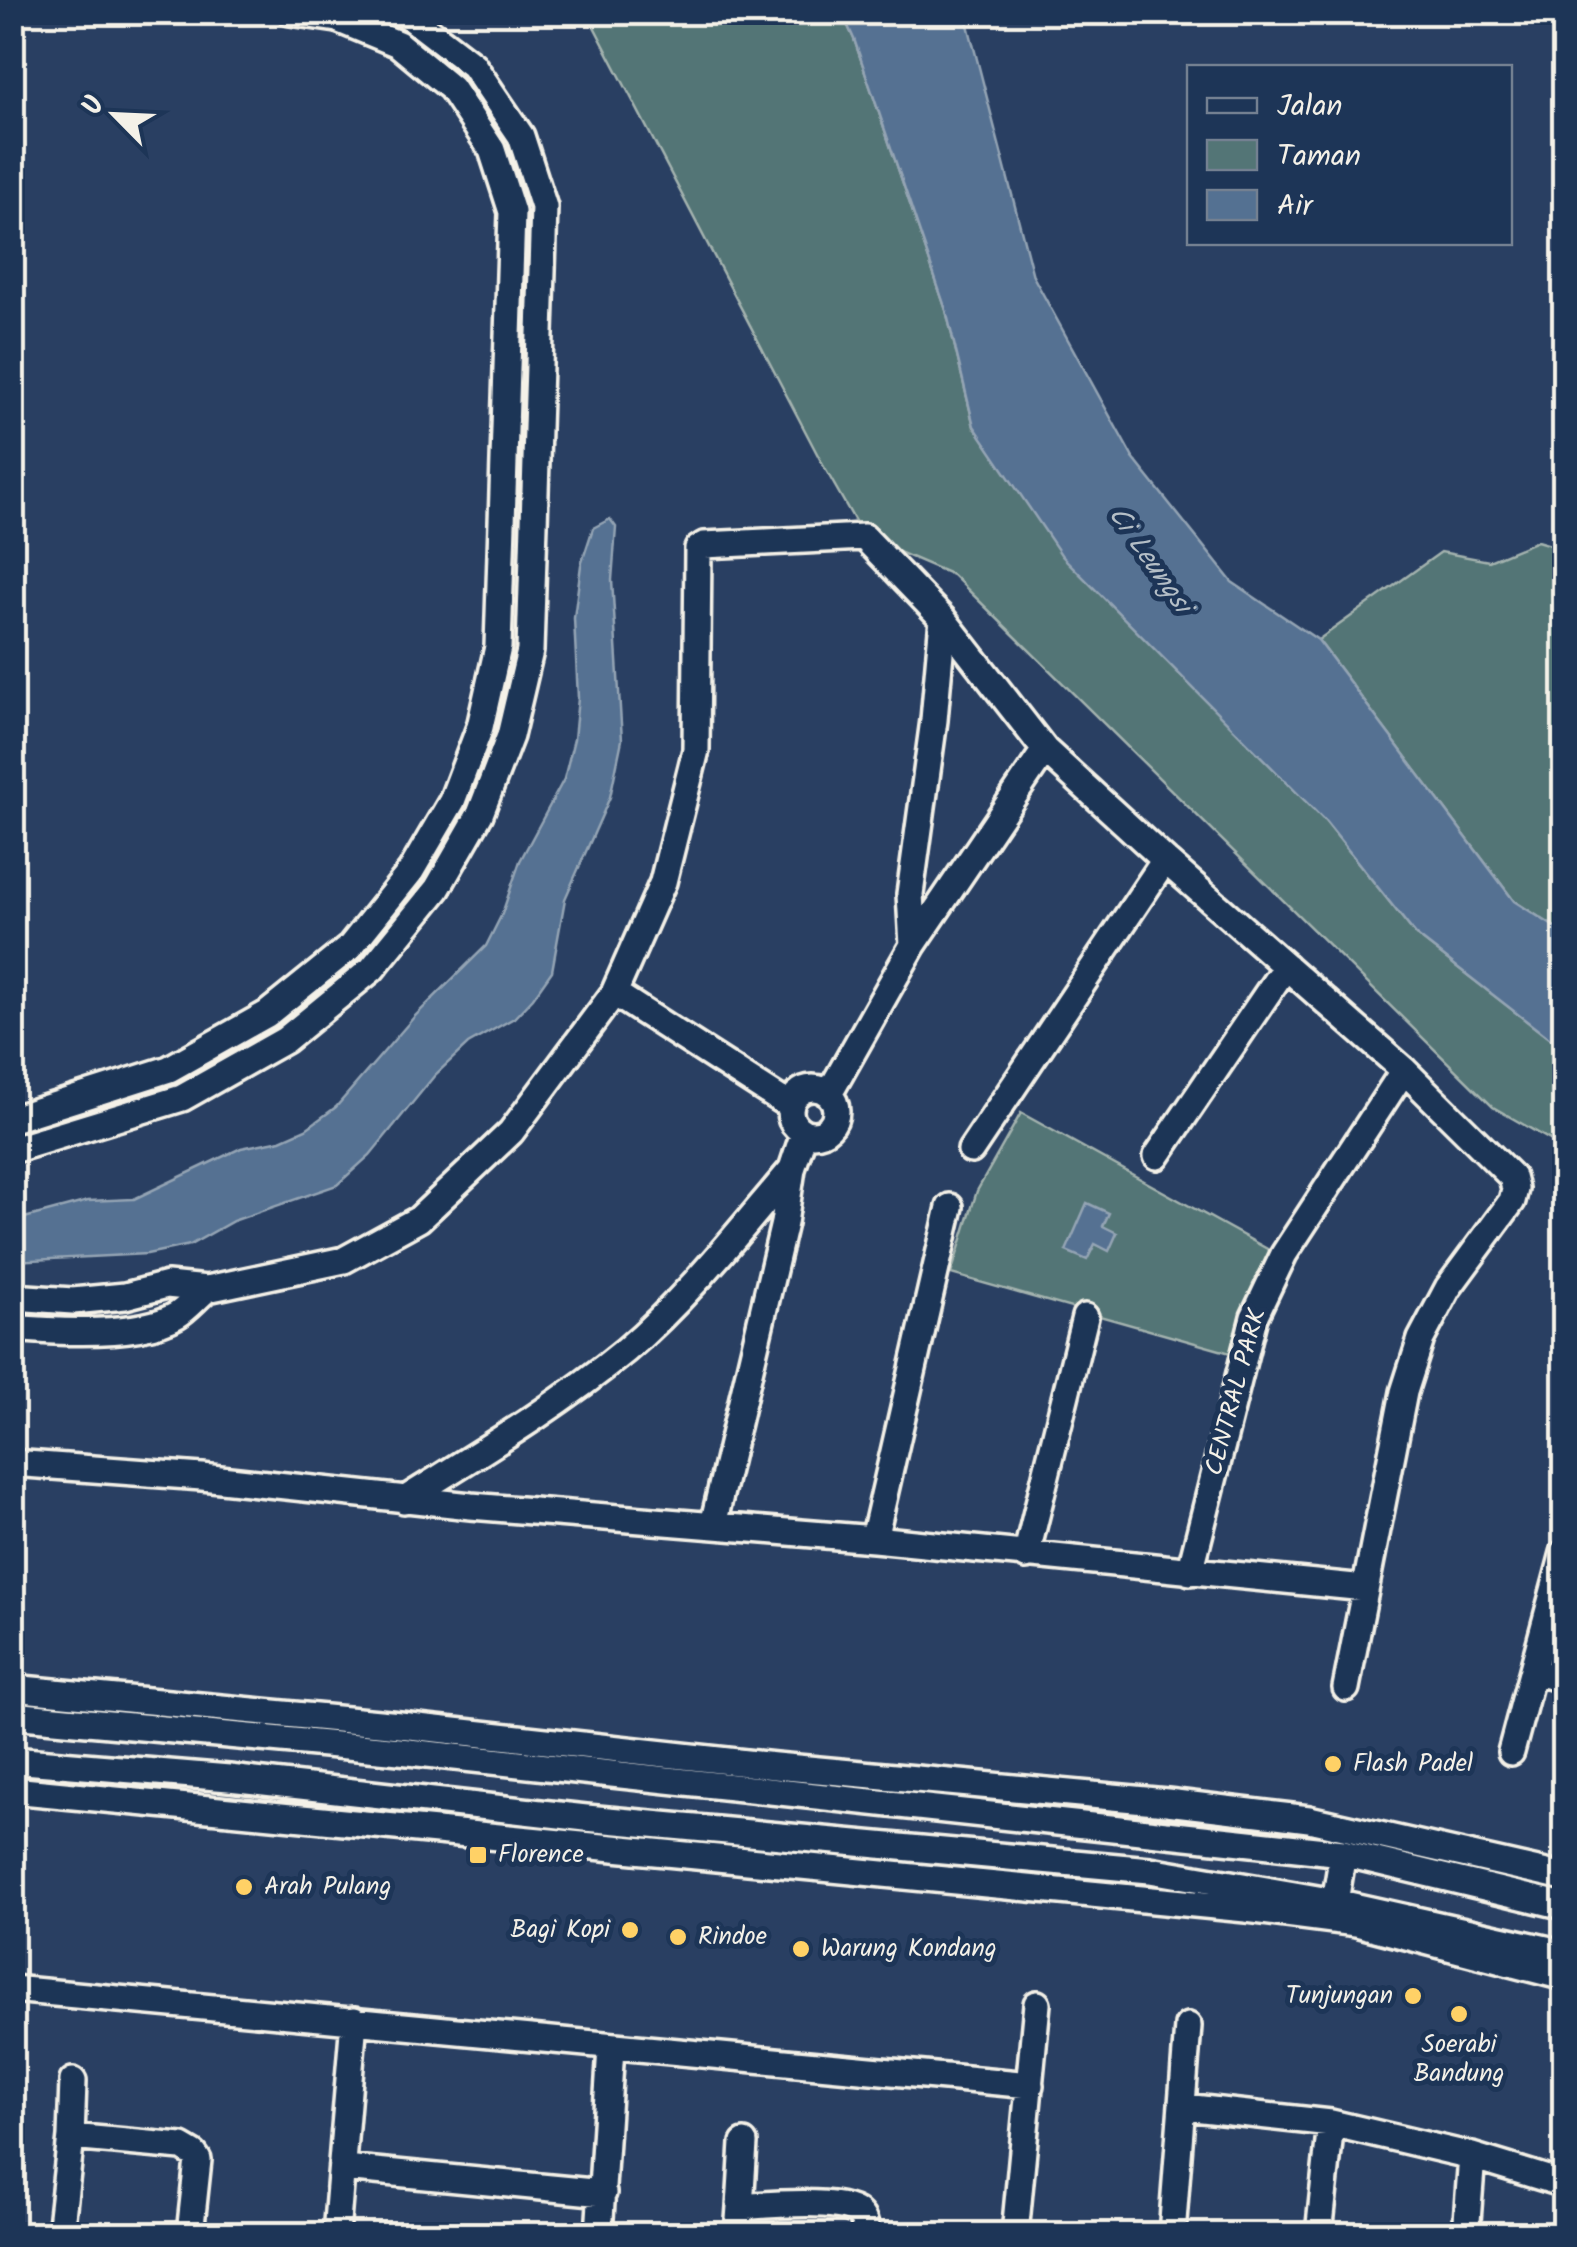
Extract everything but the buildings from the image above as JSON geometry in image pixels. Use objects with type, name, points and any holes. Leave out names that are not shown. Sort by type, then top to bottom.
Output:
[{"type":"street","points":[[12,1119],[169,1069],[268,1014],[350,947],[411,871],[452,801],[480,727],[498,647],[512,212],[492,150],[451,88],[398,44],[337,19],[290,12]]},
{"type":"street","points":[[12,1150],[182,1098],[285,1040],[372,970],[437,889],[480,814],[510,736],[530,651],[544,207],[521,136],[473,65],[404,12]]},
{"type":"street","points":[[12,1297],[73,1301],[125,1296],[168,1285],[206,1289],[344,1260],[418,1219],[511,1132],[614,993],[662,882],[696,750],[698,550],[704,545],[864,537],[943,619],[1046,750],[1404,1070],[1512,1177],[1512,1201],[1448,1288],[1421,1340],[1404,1392],[1346,1688]]},
{"type":"street","points":[[912,945],[910,894],[932,736],[943,619]]},
{"type":"street","points":[[828,1094],[912,945],[1046,750]]},
{"type":"street","points":[[971,1150],[1166,860]]},
{"type":"street","points":[[1156,1156],[1286,966]]},
{"type":"street","points":[[614,993],[790,1106]]},
{"type":"street","name":"CENTRAL PARK","points":[[1190,1572],[1254,1316],[1284,1254],[1404,1070]]},
{"type":"street","points":[[814,1088],[828,1094],[836,1108],[833,1124],[820,1134],[804,1133],[792,1122],[790,1106],[798,1093],[814,1088]]},
{"type":"street","points":[[713,1525],[784,1222],[792,1170],[804,1133]]},
{"type":"street","points":[[404,1500],[520,1427],[626,1349],[698,1278],[792,1170]]},
{"type":"street","points":[[874,1539],[950,1207]]},
{"type":"street","points":[[12,1328],[69,1333],[125,1329],[175,1316],[206,1289]]},
{"type":"street","points":[[1026,1556],[1085,1317]]},
{"type":"street","points":[[12,1463],[874,1539],[1365,1588]]},
{"type":"street","points":[[1512,1752],[1564,1553]]},
{"type":"street","points":[[1534,1672],[1564,1679]]},
{"type":"street","points":[[12,1688],[1308,1819],[1564,1877]]},
{"type":"street","points":[[12,1714],[390,1750],[1343,1853],[1564,1906]]},
{"type":"street","points":[[12,1760],[1150,1870],[1335,1902],[1564,1953]]},
{"type":"street","points":[[775,1766],[800,1795]]},
{"type":"street","points":[[284,1786],[307,1816]]},
{"type":"street","points":[[12,1790],[1073,1890],[1356,1923],[1564,1977]]},
{"type":"street","points":[[700,1856],[738,1832]]},
{"type":"street","points":[[1335,1902],[1343,1853]]},
{"type":"street","points":[[12,1989],[1030,2085]]},
{"type":"street","points":[[1015,2234],[1037,2004]]},
{"type":"street","points":[[336,2234],[354,2020]]},
{"type":"street","points":[[1172,2234],[1188,2026]]},
{"type":"street","points":[[599,2234],[611,2048]]},
{"type":"street","points":[[60,2234],[71,2138],[72,2081]]},
{"type":"street","points":[[1184,2107],[1331,2123],[1472,2156],[1564,2184]]},
{"type":"street","points":[[1319,2234],[1331,2123]]},
{"type":"street","points":[[71,2138],[182,2147],[194,2154],[198,2160],[190,2234]]},
{"type":"street","points":[[738,2234],[744,2143]]},
{"type":"street","points":[[1466,2234],[1472,2156]]},
{"type":"street","points":[[344,2168],[602,2193]]},
{"type":"street","points":[[740,2207],[842,2206],[860,2214],[866,2234]]},
{"type":"green space","points":[[587,13],[842,13],[946,310],[974,427],[1325,821],[1416,935],[1564,1050],[1564,1148],[1493,1107],[953,575],[864,537]]},
{"type":"green space","points":[[1537,541],[1564,549],[1564,933],[1514,901],[1318,640],[1441,552],[1489,561]]},
{"type":"green space","points":[[1021,1113],[1280,1256],[1234,1354],[951,1274],[977,1191]]},
{"type":"water","name":"Ci Leungsi","points":[[842,13],[965,13],[1033,276],[1133,458],[1232,582],[1318,640],[1514,901],[1564,933],[1564,1050],[1416,935],[1325,821],[1062,556],[974,426],[946,310]]},
{"type":"water","points":[[610,519],[616,527],[612,580],[622,740],[610,797],[565,899],[552,971],[533,998],[514,1018],[468,1044],[435,1075],[370,1155],[337,1185],[233,1221],[190,1245],[147,1254],[13,1261],[13,1221],[88,1201],[134,1199],[241,1148],[281,1140],[306,1129],[336,1107],[414,1017],[486,946],[520,861],[564,779],[574,739],[578,698],[574,618],[581,565],[593,528]]},
{"type":"water","points":[[1087,1203],[1109,1213],[1103,1226],[1117,1233],[1109,1251],[1095,1244],[1087,1260],[1066,1251]]},
{"type":"place","name":"Flash Padel","points":[[1333,1764]]},
{"type":"place","name":"Florence","points":[[478,1855]]},
{"type":"place","name":"Arah Pulang","points":[[244,1887]]},
{"type":"place","name":"Bagi Kopi","points":[[630,1930]]},
{"type":"place","name":"Rindoe","points":[[678,1937]]},
{"type":"place","name":"Warung Kondang","points":[[801,1949]]},
{"type":"place","name":"Tunjungan","points":[[1413,1996]]},
{"type":"place","name":"Soerabi Bandung","points":[[1459,2014]]}]
